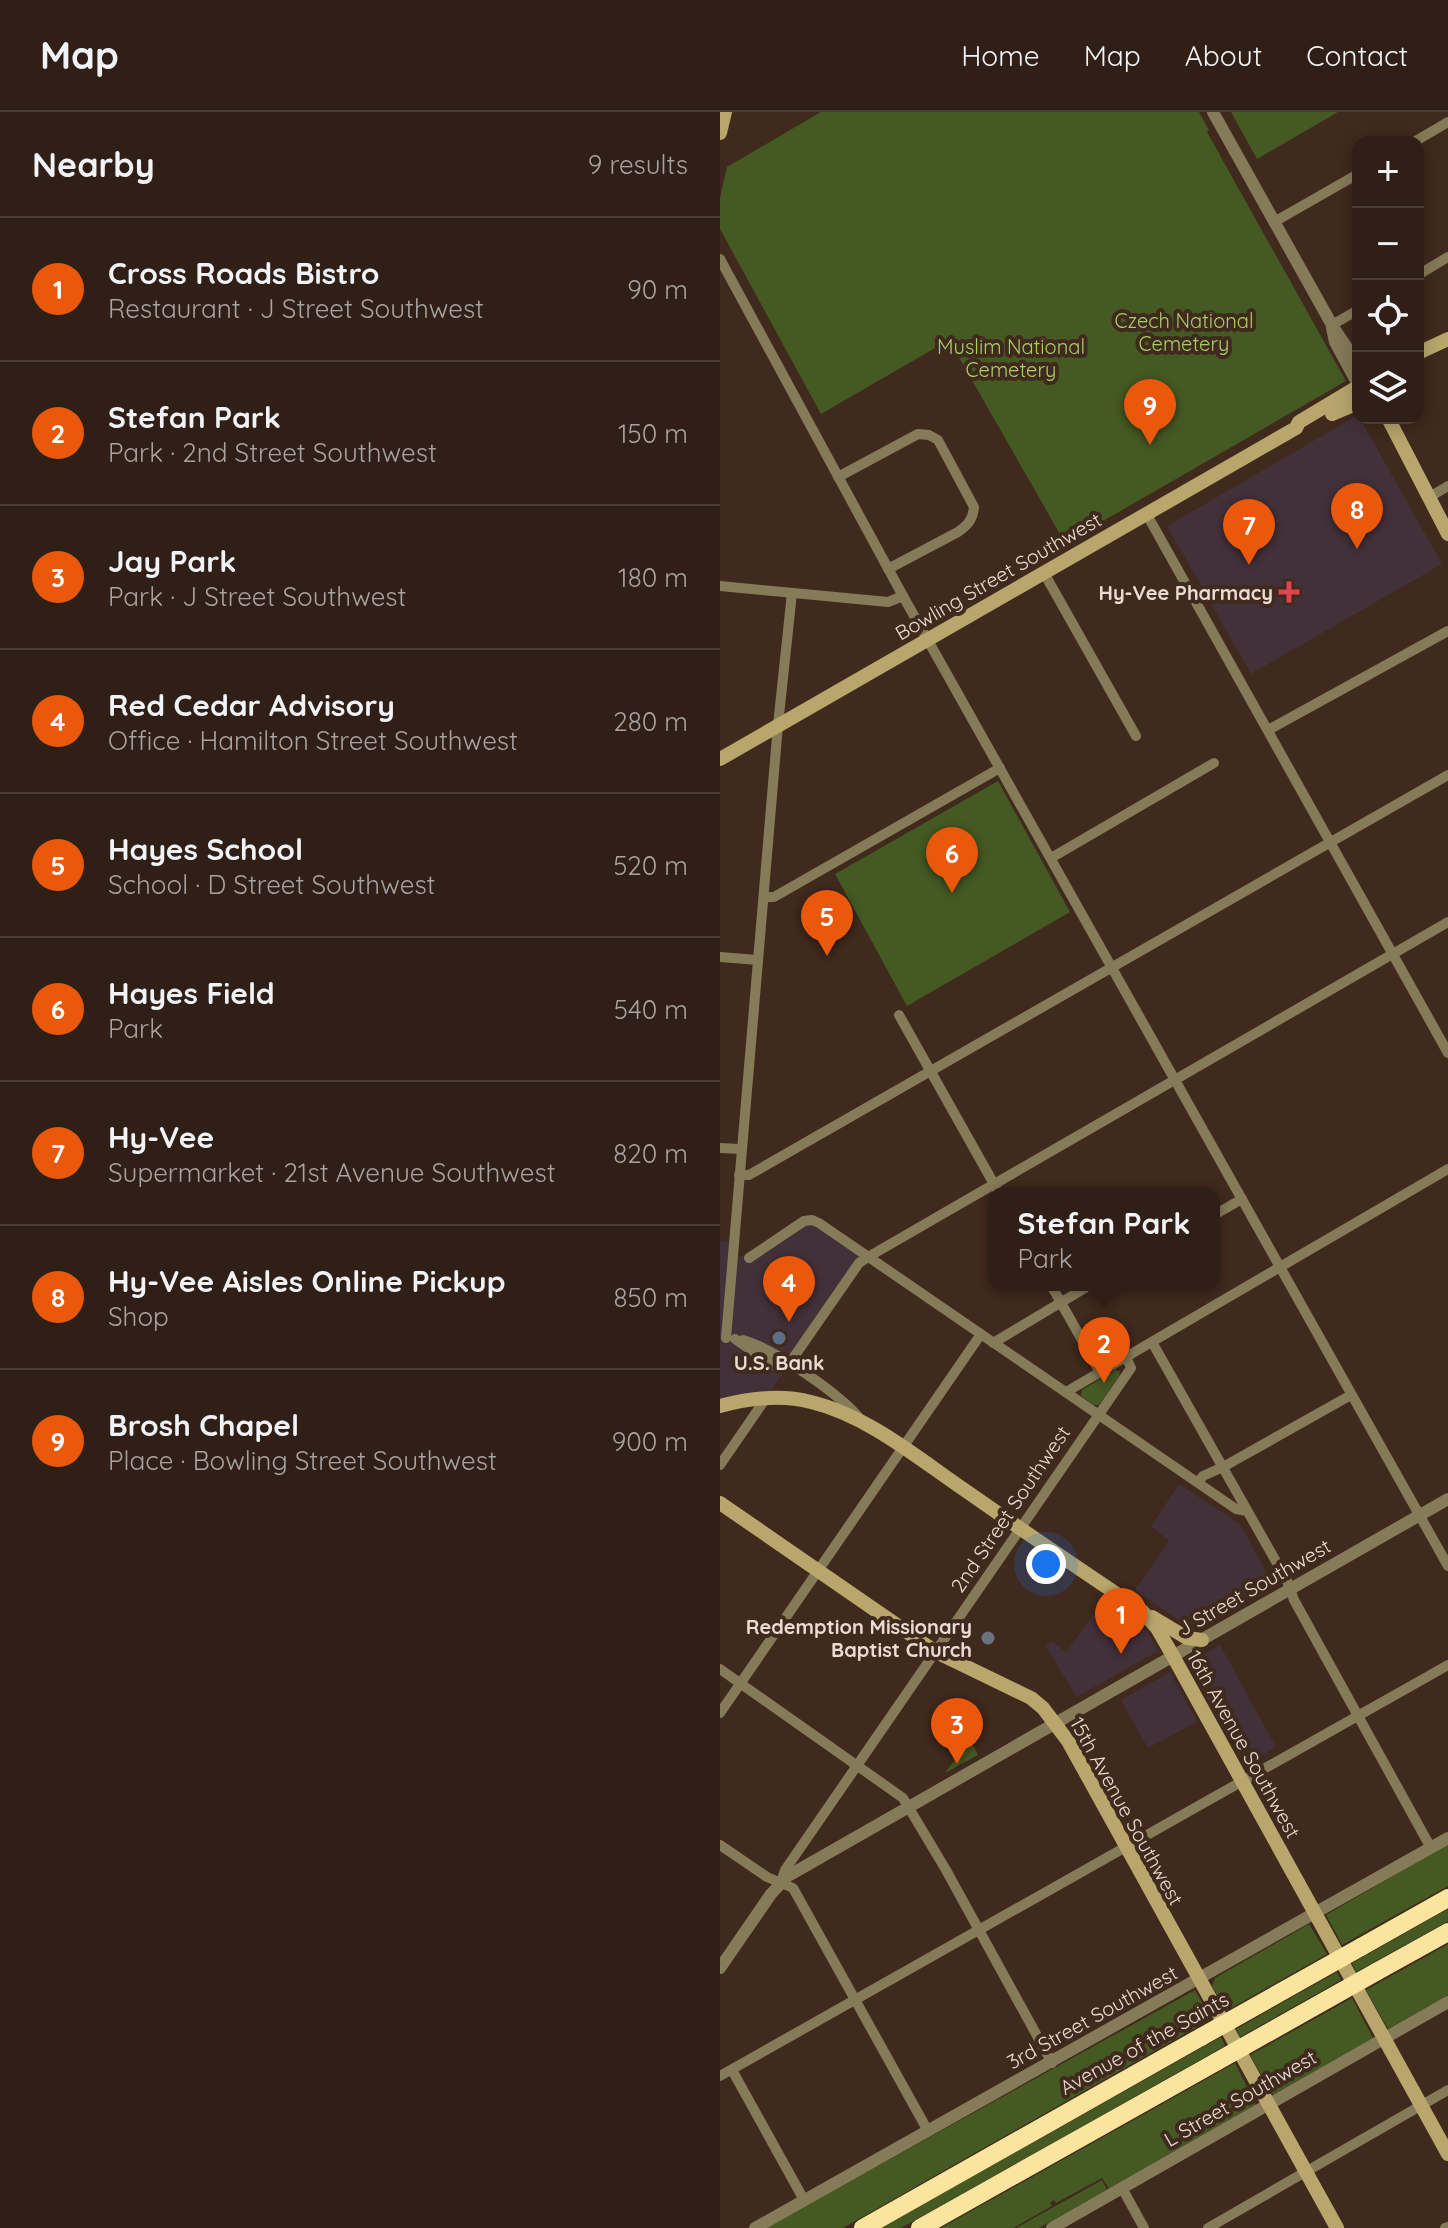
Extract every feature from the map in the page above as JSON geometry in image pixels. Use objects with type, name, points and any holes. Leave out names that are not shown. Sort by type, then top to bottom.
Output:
[{"type":"highway","name":"Avenue of the Saints","points":[[863,2228],[1448,1898]]},
{"type":"highway","points":[[920,2228],[1448,1932]]},
{"type":"main road","points":[[720,133],[725,112]]},
{"type":"main road","points":[[1421,352],[1448,339]]},
{"type":"main road","points":[[1424,357],[1433,348]]},
{"type":"main road","name":"Bowling Street Southwest","points":[[720,759],[1296,428],[1307,428],[1352,394]]},
{"type":"main road","points":[[1382,424],[1416,484],[1426,495]]},
{"type":"main road","points":[[1391,424],[1448,534]]},
{"type":"main road","name":"16th Avenue Southwest","points":[[720,1406],[766,1398],[814,1403],[835,1409],[902,1447],[1142,1611],[1157,1628],[1173,1656],[1448,2154]]},
{"type":"main road","name":"15th Avenue Southwest","points":[[720,1503],[936,1652],[1031,1698],[1056,1723],[1337,2228]]},
{"type":"main road","points":[[1142,1611],[1182,1635],[1202,1640]]},
{"type":"street","points":[[1213,112],[1332,325],[1352,355]]},
{"type":"street","points":[[1424,136],[1448,122]]},
{"type":"street","points":[[1274,222],[1352,177]]},
{"type":"street","points":[[1424,271],[1448,257]]},
{"type":"street","points":[[720,259],[903,596],[1448,1566]]},
{"type":"street","points":[[1332,325],[1352,313]]},
{"type":"street","points":[[1332,325],[1335,342],[1352,379]]},
{"type":"street","points":[[838,477],[918,434],[938,440],[974,507],[973,515],[958,532],[888,569]]},
{"type":"street","points":[[1426,495],[1448,486]]},
{"type":"street","points":[[1146,513],[1448,1053]]},
{"type":"street","points":[[1044,573],[1136,736]]},
{"type":"street","points":[[720,586],[888,602],[903,596]]},
{"type":"street","points":[[792,593],[741,1149],[727,1338],[755,1343],[789,1364],[849,1405],[865,1425]]},
{"type":"street","points":[[1268,730],[1448,631]]},
{"type":"street","points":[[1051,858],[1214,763]]},
{"type":"street","points":[[764,897],[774,897],[1000,768]]},
{"type":"street","points":[[739,1175],[749,1175],[1448,775]]},
{"type":"street","points":[[1002,1187],[1175,1081],[1448,922]]},
{"type":"street","points":[[720,957],[758,960]]},
{"type":"street","points":[[899,1015],[995,1187]]},
{"type":"street","points":[[720,1148],[741,1149]]},
{"type":"street","points":[[1066,1392],[1448,1169]]},
{"type":"street","points":[[789,1364],[859,1263],[988,1195]]},
{"type":"street","points":[[1220,1212],[1242,1199]]},
{"type":"street","points":[[749,1258],[804,1221],[812,1220],[1236,1509],[1247,1511]]},
{"type":"street","points":[[1055,1291],[1100,1372]]},
{"type":"street","points":[[993,1343],[1080,1291]]},
{"type":"street","points":[[720,1713],[981,1334]]},
{"type":"street","points":[[1152,1342],[1431,1848]]},
{"type":"street","name":"2nd Street Southwest","points":[[720,1968],[785,1879],[785,1870],[1131,1368],[1126,1357]]},
{"type":"street","points":[[1198,1482],[1203,1476],[1351,1395]]},
{"type":"street","points":[[720,1465],[766,1398]]},
{"type":"street","name":"J Street Southwest","points":[[785,1879],[1448,1499]]},
{"type":"street","points":[[720,2076],[1448,1665]]},
{"type":"street","points":[[720,1669],[903,1798],[1052,2063]]},
{"type":"street","name":"3rd Street Southwest","points":[[755,2228],[1448,1838]]},
{"type":"street","points":[[720,1845],[767,1877],[785,1879],[793,1888],[928,2131]]},
{"type":"street","name":"L Street Southwest","points":[[1052,2228],[1448,2002]]},
{"type":"street","points":[[732,2070],[804,2200]]},
{"type":"street","points":[[1208,2228],[1448,2090]]},
{"type":"street","points":[[1122,2188],[1144,2228]]},
{"type":"shaded area","points":[[1352,418],[1352,424],[1363,424],[1442,564],[1251,674],[1167,526]]},
{"type":"shaded area","points":[[812,1220],[865,1256],[766,1398],[720,1407],[720,1241],[735,1242],[734,1260]]},
{"type":"shaded area","points":[[1179,1484],[1240,1524],[1274,1587],[1200,1627],[1188,1627],[1135,1590],[1169,1541],[1151,1526]]},
{"type":"shaded area","points":[[1103,1602],[1147,1631],[1158,1651],[1077,1697],[1046,1647],[1051,1641],[1066,1652]]},
{"type":"shaded area","points":[[1220,1645],[1276,1747],[1244,1765],[1188,1663]]},
{"type":"shaded area","points":[[1170,1672],[1197,1722],[1148,1748],[1121,1700]]},
{"type":"green space","name":"Czech National Cemetery","points":[[821,112],[1199,112],[1209,130],[1207,132],[1346,381],[1065,543],[949,340],[821,414],[720,229],[720,198],[727,167]]},
{"type":"green space","points":[[1231,112],[1338,112],[1257,159]]},
{"type":"green space","points":[[998,781],[1070,912],[907,1006],[835,874]]},
{"type":"green space","points":[[1115,1370],[1120,1371],[1119,1376],[1099,1405],[1081,1396],[1082,1390]]},
{"type":"green space","points":[[970,1739],[978,1755],[945,1773]]},
{"type":"green space","points":[[1448,1844],[1448,1886],[1342,1945],[1326,1915]]},
{"type":"green space","points":[[1448,1909],[1448,1921],[1356,1972],[1352,1963]]},
{"type":"green space","points":[[1309,1924],[1327,1954],[1226,2011],[1212,1986],[1215,1978]]},
{"type":"green space","points":[[1448,1944],[1448,1995],[1388,2029],[1366,1990]]},
{"type":"green space","points":[[1337,1972],[1341,1980],[1240,2037],[1236,2029]]},
{"type":"green space","points":[[1195,1990],[1211,2019],[843,2228],[766,2228]]},
{"type":"green space","points":[[1352,1998],[1373,2038],[1273,2095],[1250,2055]]},
{"type":"green space","points":[[1221,2037],[1225,2046],[901,2228],[881,2228]]},
{"type":"green space","points":[[1235,2063],[1256,2105],[1109,2189],[1102,2178],[1056,2203],[1054,2200],[1050,2203],[1052,2206],[1013,2228],[941,2228]]},
{"type":"green space","points":[[1102,2180],[1107,2190],[1039,2228],[1016,2228]]},
{"type":"place","name":"Brosh Chapel","points":[[1150,445]]},
{"type":"place","name":"Hy-Vee Aisles Online Pickup","points":[[1357,549]]},
{"type":"place","name":"Hy-Vee","points":[[1249,565]]},
{"type":"place","name":"Hy-Vee Pharmacy","points":[[1289,592]]},
{"type":"place","name":"Hayes Field","points":[[952,893]]},
{"type":"place","name":"Hayes School","points":[[827,956]]},
{"type":"place","name":"Red Cedar Advisory","points":[[789,1322]]},
{"type":"place","name":"U.S. Bank","points":[[779,1338]]},
{"type":"place","name":"Stefan Park","points":[[1104,1383]]},
{"type":"place","name":"Redemption Missionary Baptist Church","points":[[988,1638]]},
{"type":"place","name":"Cross Roads Bistro","points":[[1121,1654]]},
{"type":"place","name":"Jay Park","points":[[957,1764]]},
{"type":"park label","name":"Muslim National Cemetery","points":[[1011,358]]}]
